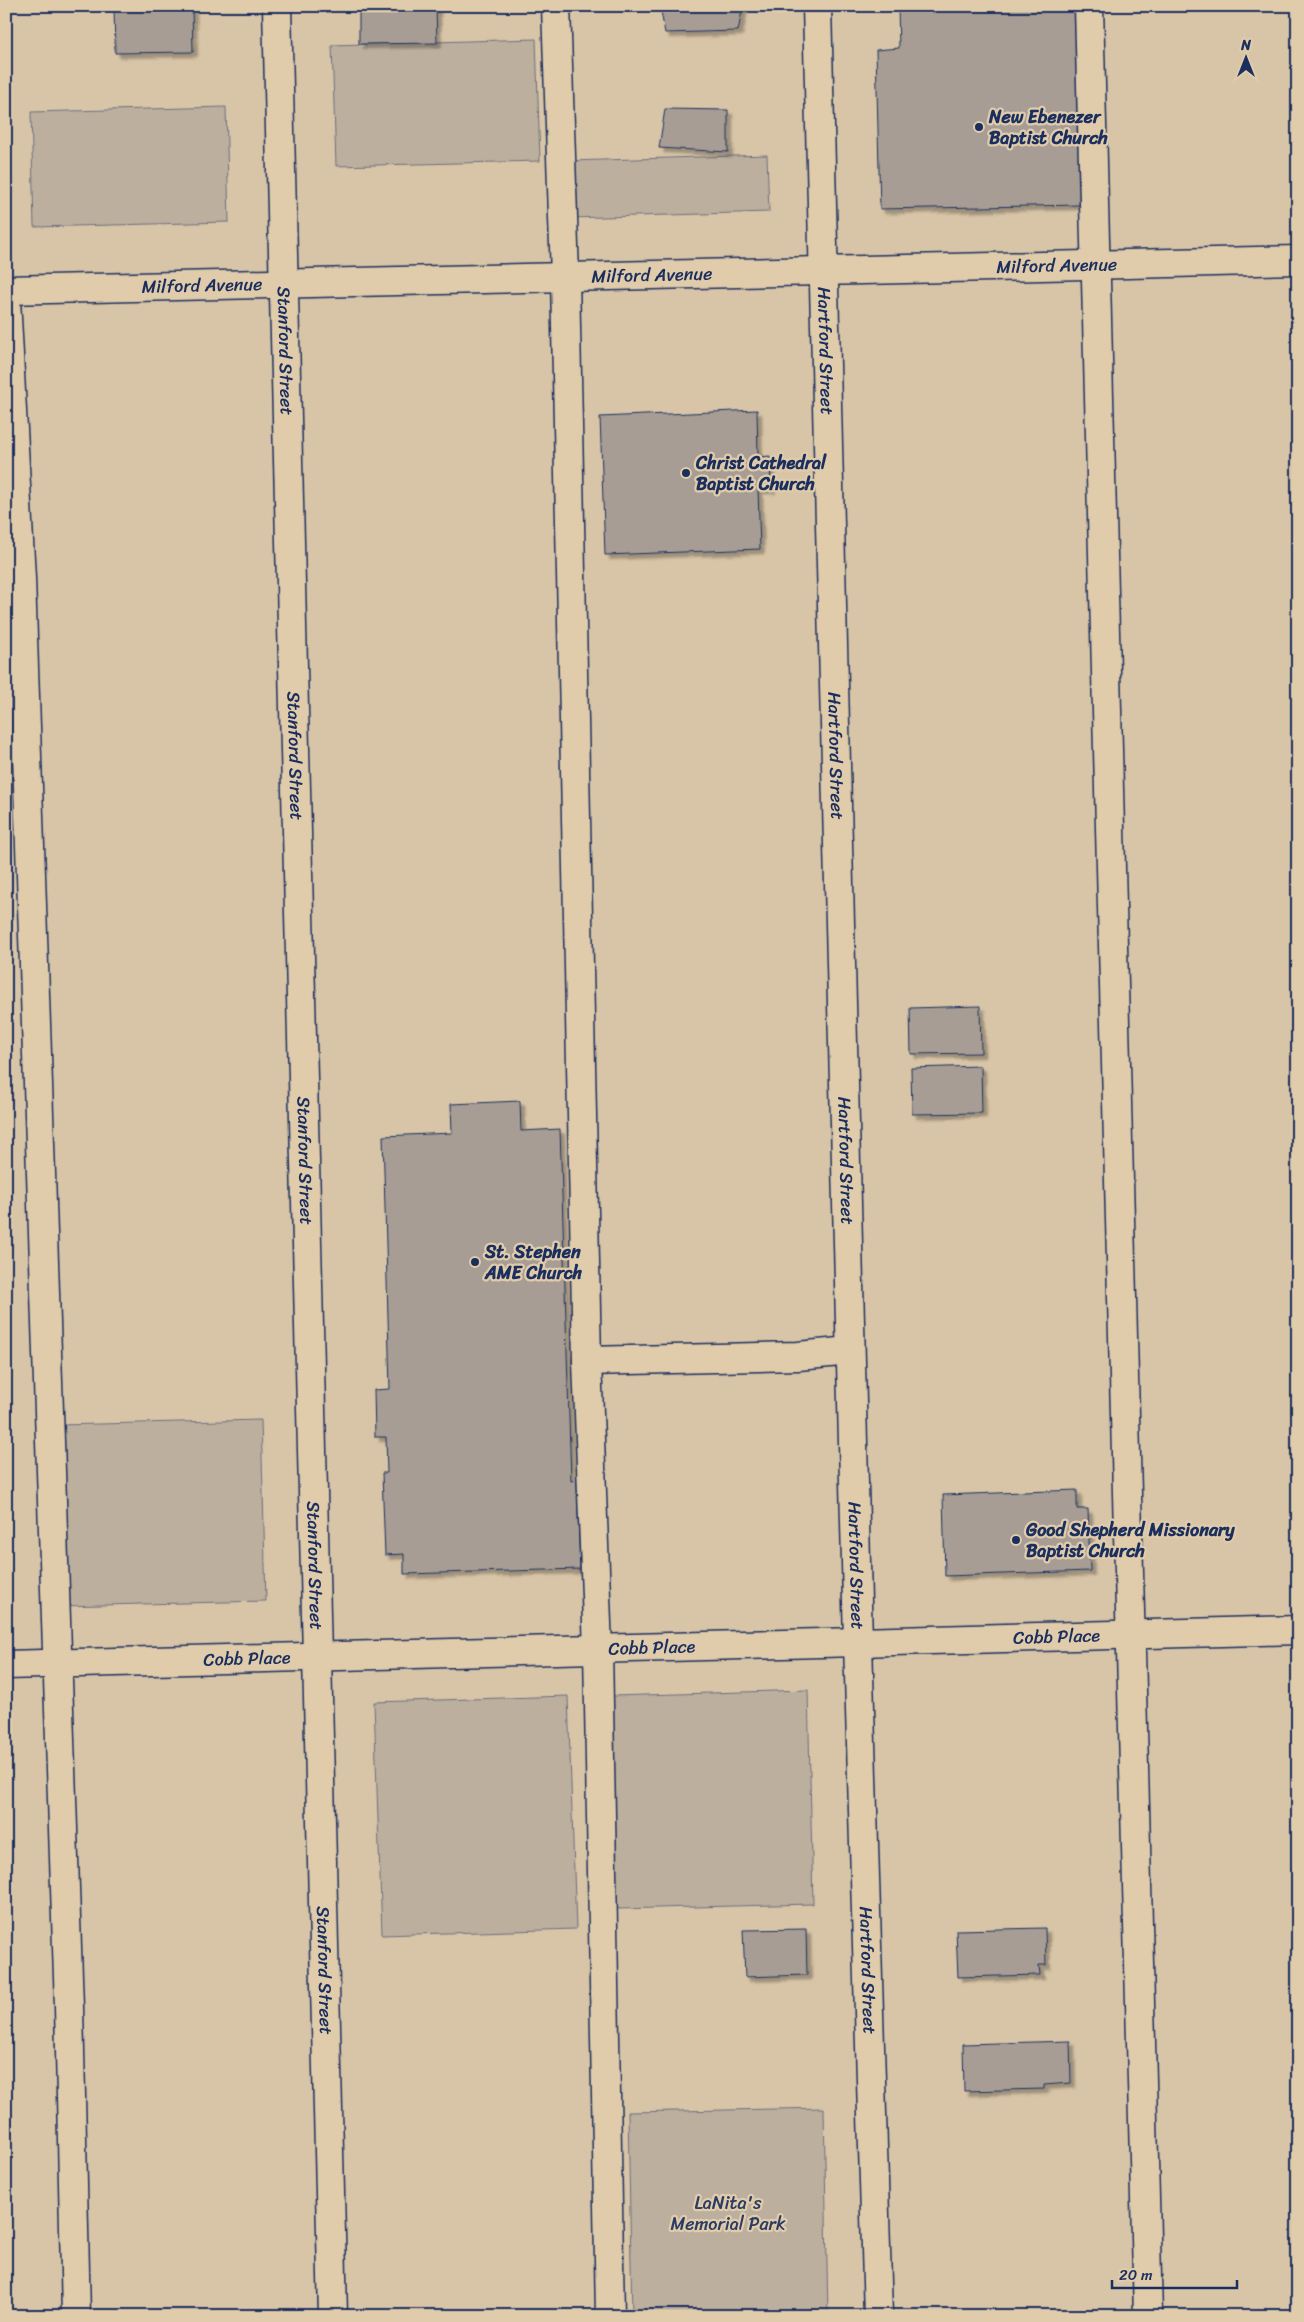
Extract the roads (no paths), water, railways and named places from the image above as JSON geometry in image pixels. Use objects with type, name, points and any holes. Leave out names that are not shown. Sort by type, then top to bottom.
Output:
[{"type":"street","name":"Stanford Street","points":[[277,6],[333,2316]]},
{"type":"street","points":[[556,6],[565,277],[588,1361],[598,1649],[610,2316]]},
{"type":"street","name":"Hartford Street","points":[[817,6],[850,1351],[878,2316]]},
{"type":"street","points":[[1089,6],[1094,264],[1132,1635],[1148,2316]]},
{"type":"street","name":"Milford Avenue","points":[[6,290],[1298,260]]},
{"type":"street","points":[[6,299],[21,598],[69,2007],[76,2316]]},
{"type":"street","points":[[588,1361],[798,1356],[850,1351]]},
{"type":"street","name":"Cobb Place","points":[[6,1664],[1298,1630]]},
{"type":"place","name":"New Ebenezer Baptist Church","points":[[979,127]]},
{"type":"place","name":"Christ Cathedral Baptist Church","points":[[686,473]]},
{"type":"place","name":"St. Stephen AME Church","points":[[475,1262]]},
{"type":"place","name":"Good Shepherd Missionary Baptist Church","points":[[1016,1540]]},
{"type":"park label","name":"LaNita's Memorial Park","points":[[728,2213]]}]
